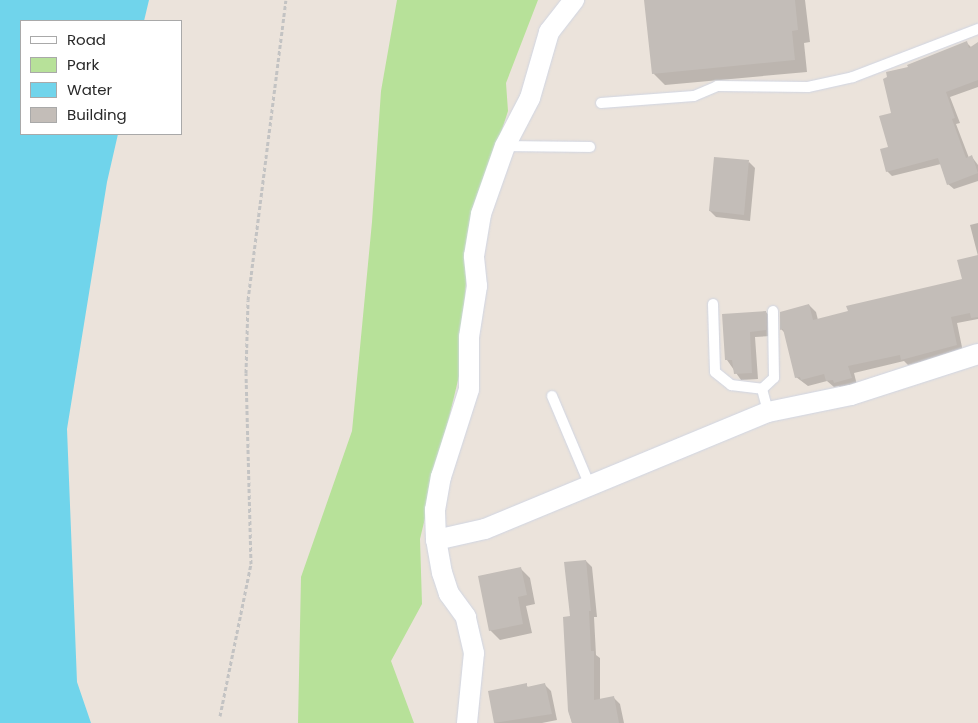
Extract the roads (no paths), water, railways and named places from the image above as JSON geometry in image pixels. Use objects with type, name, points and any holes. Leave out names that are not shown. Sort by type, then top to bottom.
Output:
[{"type":"street","points":[[467,723],[474,653],[466,617],[449,594],[442,573],[436,540],[435,510],[441,477],[469,388],[469,337],[477,286],[474,256],[481,214],[505,146],[530,98],[549,32],[574,0]]},
{"type":"street","points":[[436,540],[485,529],[768,412],[851,395],[978,354]]},
{"type":"lane","points":[[601,103],[694,96],[717,86],[808,87],[853,77],[978,29]]},
{"type":"lane","points":[[505,146],[590,147]]},
{"type":"lane","points":[[713,304],[715,372],[731,385],[762,389],[774,378],[773,311]]},
{"type":"lane","points":[[762,389],[768,412]]},
{"type":"lane","points":[[552,396],[590,486]]},
{"type":"water","points":[[0,0],[149,0],[144,20],[20,20],[20,135],[118,135],[107,182],[67,429],[77,682],[91,723],[0,723]]}]
